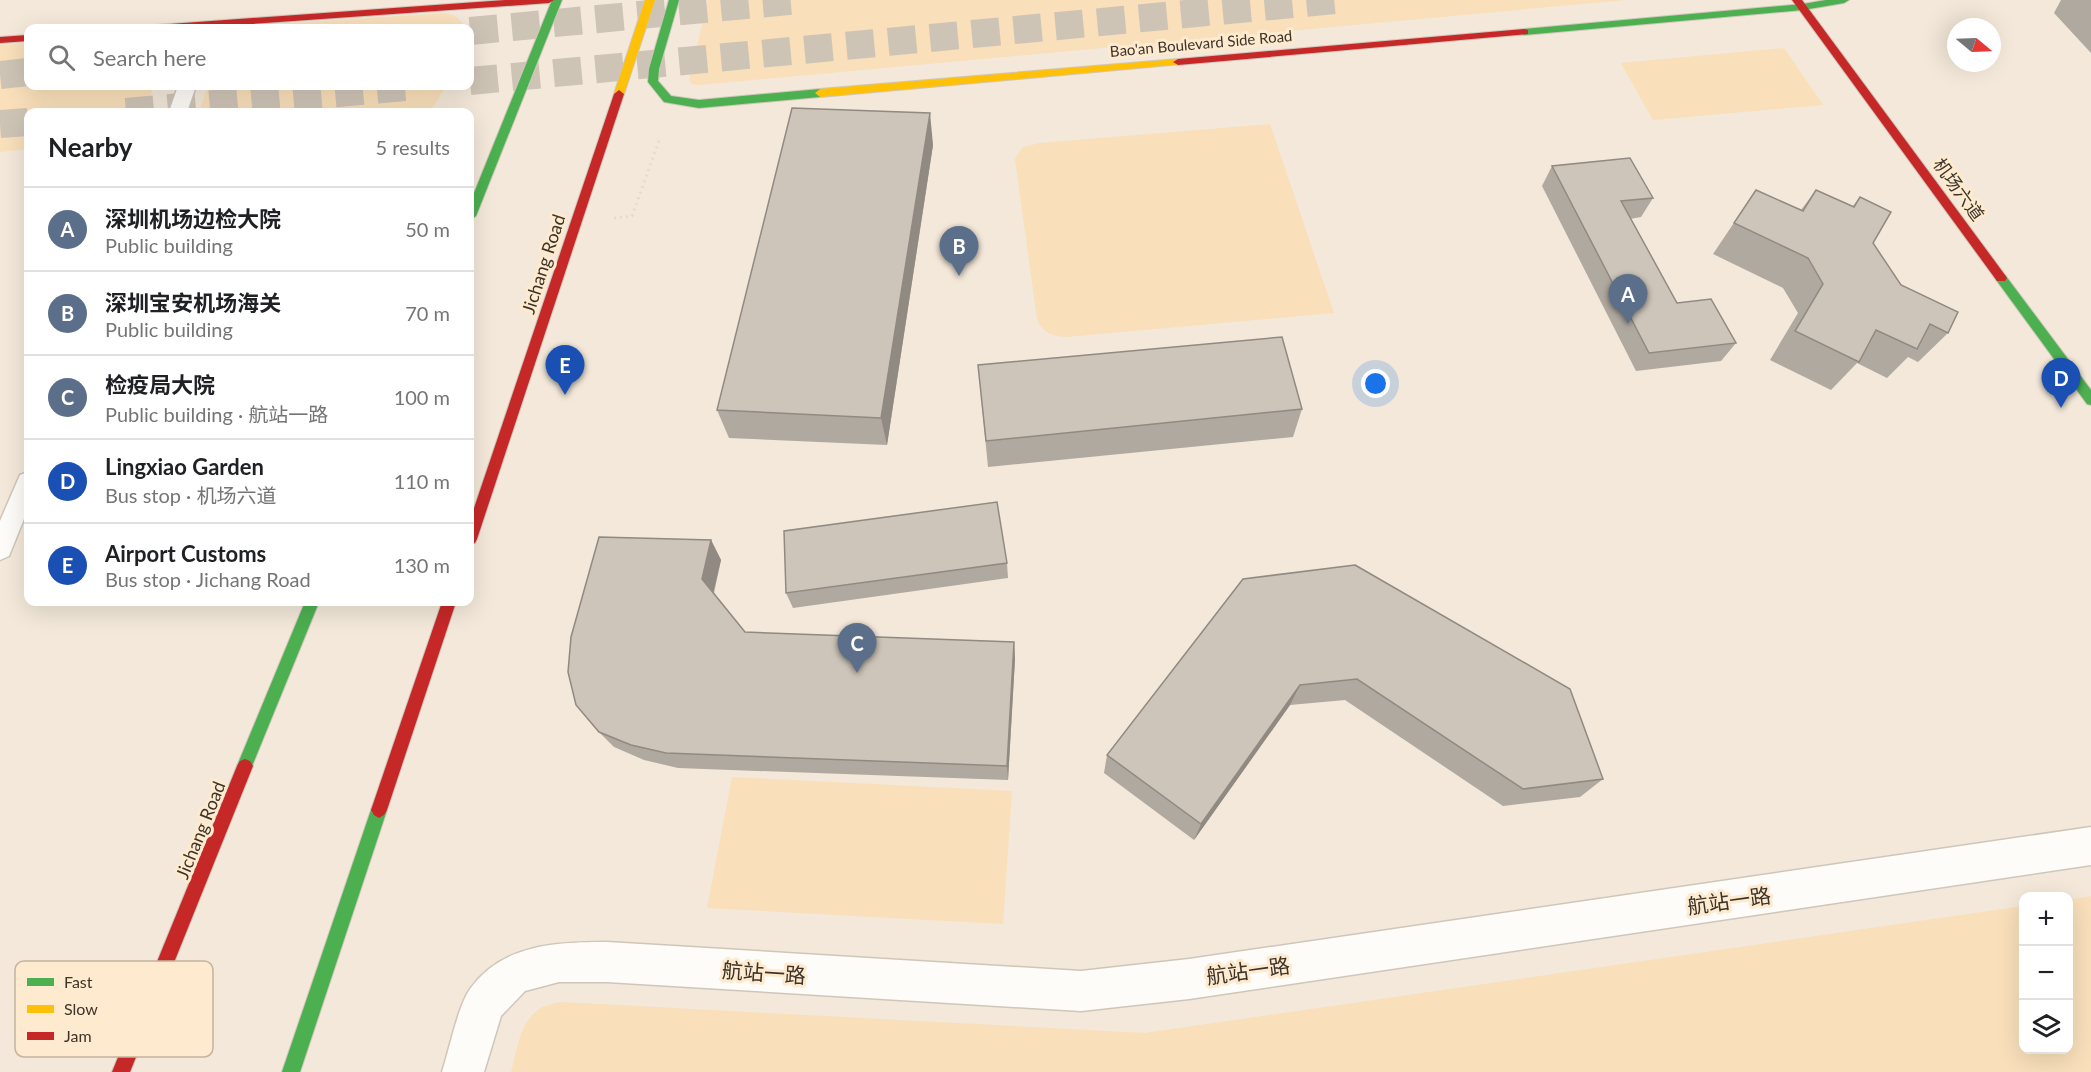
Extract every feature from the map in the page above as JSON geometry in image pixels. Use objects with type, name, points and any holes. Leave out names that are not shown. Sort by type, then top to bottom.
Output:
[{"type":"main road","points":[[233,24],[549,0]]},
{"type":"main road","points":[[474,206],[557,0]]},
{"type":"main road","name":"Jichang Road","points":[[474,527],[650,0]]},
{"type":"main road","name":"Bao'an Boulevard Side Road","points":[[674,0],[654,69],[653,82],[668,99],[699,104],[1844,0]]},
{"type":"main road","name":"机场六道","points":[[1800,4],[2091,400]]},
{"type":"main road","points":[[0,40],[24,38]]},
{"type":"main road","name":"Jichang Road","points":[[166,961],[310,606]]},
{"type":"main road","points":[[291,1072],[448,606]]},
{"type":"main road","name":"Jichang Road","points":[[121,1072],[127,1057]]},
{"type":"street","name":"航站一路","points":[[463,1072],[484,1004],[514,974],[559,962],[619,963],[1081,991],[1189,979],[2091,846]]},
{"type":"lane","points":[[179,108],[186,90]]},
{"type":"lane","points":[[0,549],[24,492]]},
{"type":"path","points":[[609,219],[632,216],[660,138]]},
{"type":"shaded area","points":[[708,0],[1626,0],[692,84],[689,80]]},
{"type":"shaded area","points":[[447,13],[464,24],[276,24]]},
{"type":"shaded area","points":[[24,43],[24,90],[152,90],[146,108],[24,108],[24,149],[0,152],[0,45]]},
{"type":"shaded area","points":[[1784,48],[1823,105],[1653,120],[1621,63]]},
{"type":"shaded area","points":[[207,90],[444,90],[434,106],[430,108],[200,108]]},
{"type":"shaded area","points":[[1270,124],[1334,313],[1066,337],[1052,335],[1042,328],[1037,319],[1015,159],[1023,147],[1040,143]]},
{"type":"shaded area","points":[[732,777],[1012,791],[1003,924],[707,908]]},
{"type":"shaded area","points":[[2091,896],[2091,1072],[511,1072],[524,1026],[538,1010],[561,1002],[1145,1033],[2019,907],[2019,1054],[2073,1054],[2073,899]]},
{"type":"building","points":[[792,108],[930,113],[881,418],[717,410]]},
{"type":"building","points":[[1630,158],[1653,198],[1621,201],[1677,303],[1711,299],[1736,343],[1649,353],[1552,166]]},
{"type":"building","points":[[1756,190],[1803,211],[1816,190],[1854,207],[1860,197],[1891,212],[1873,243],[1901,285],[1958,312],[1948,333],[1930,324],[1917,349],[1876,330],[1859,362],[1795,331],[1823,284],[1808,258],[1734,223]]},
{"type":"building","points":[[1282,337],[1302,409],[986,441],[978,365]]},
{"type":"building","points":[[997,502],[1007,563],[786,593],[784,531]]},
{"type":"building","points":[[599,537],[711,540],[702,579],[745,632],[1014,642],[1007,766],[666,753],[631,745],[599,732],[576,705],[568,672],[571,637]]},
{"type":"building","points":[[1355,565],[1570,689],[1603,779],[1523,789],[1357,679],[1300,685],[1201,824],[1107,755],[1243,579]]},
{"type":"tunnel","points":[[474,31],[800,0]]},
{"type":"tunnel","points":[[474,81],[1336,0]]},
{"type":"tunnel","points":[[0,75],[24,72]]},
{"type":"tunnel","points":[[171,108],[372,90]]},
{"type":"tunnel","points":[[0,124],[24,122]]},
{"type":"traffic: fast","points":[[474,206],[557,0]]},
{"type":"traffic: fast","points":[[674,0],[654,69],[653,82],[668,99],[699,104],[820,93]]},
{"type":"traffic: fast","points":[[1524,32],[1803,7],[1844,0]]},
{"type":"traffic: fast","points":[[2001,278],[2091,400]]},
{"type":"traffic: fast","points":[[245,766],[310,606]]},
{"type":"traffic: fast","points":[[291,1072],[379,810]]},
{"type":"traffic: slow","points":[[619,94],[650,0]]},
{"type":"traffic: slow","points":[[820,93],[1178,62]]},
{"type":"traffic: jam","points":[[212,24],[549,0]]},
{"type":"traffic: jam","points":[[1797,0],[2001,278]]},
{"type":"traffic: jam","points":[[1178,62],[1524,32]]},
{"type":"traffic: jam","points":[[0,40],[24,38]]},
{"type":"traffic: jam","points":[[474,527],[619,94]]},
{"type":"traffic: jam","points":[[379,810],[448,606]]},
{"type":"traffic: jam","points":[[166,961],[245,766]]},
{"type":"traffic: jam","points":[[121,1072],[127,1057]]},
{"type":"place","name":"深圳宝安机场海关","points":[[959,276]]},
{"type":"place","name":"深圳机场边检大院","points":[[1628,324]]},
{"type":"place","name":"Airport Customs","points":[[565,395]]},
{"type":"place","name":"Lingxiao Garden","points":[[2061,408]]},
{"type":"place","name":"检疫局大院","points":[[857,673]]}]
